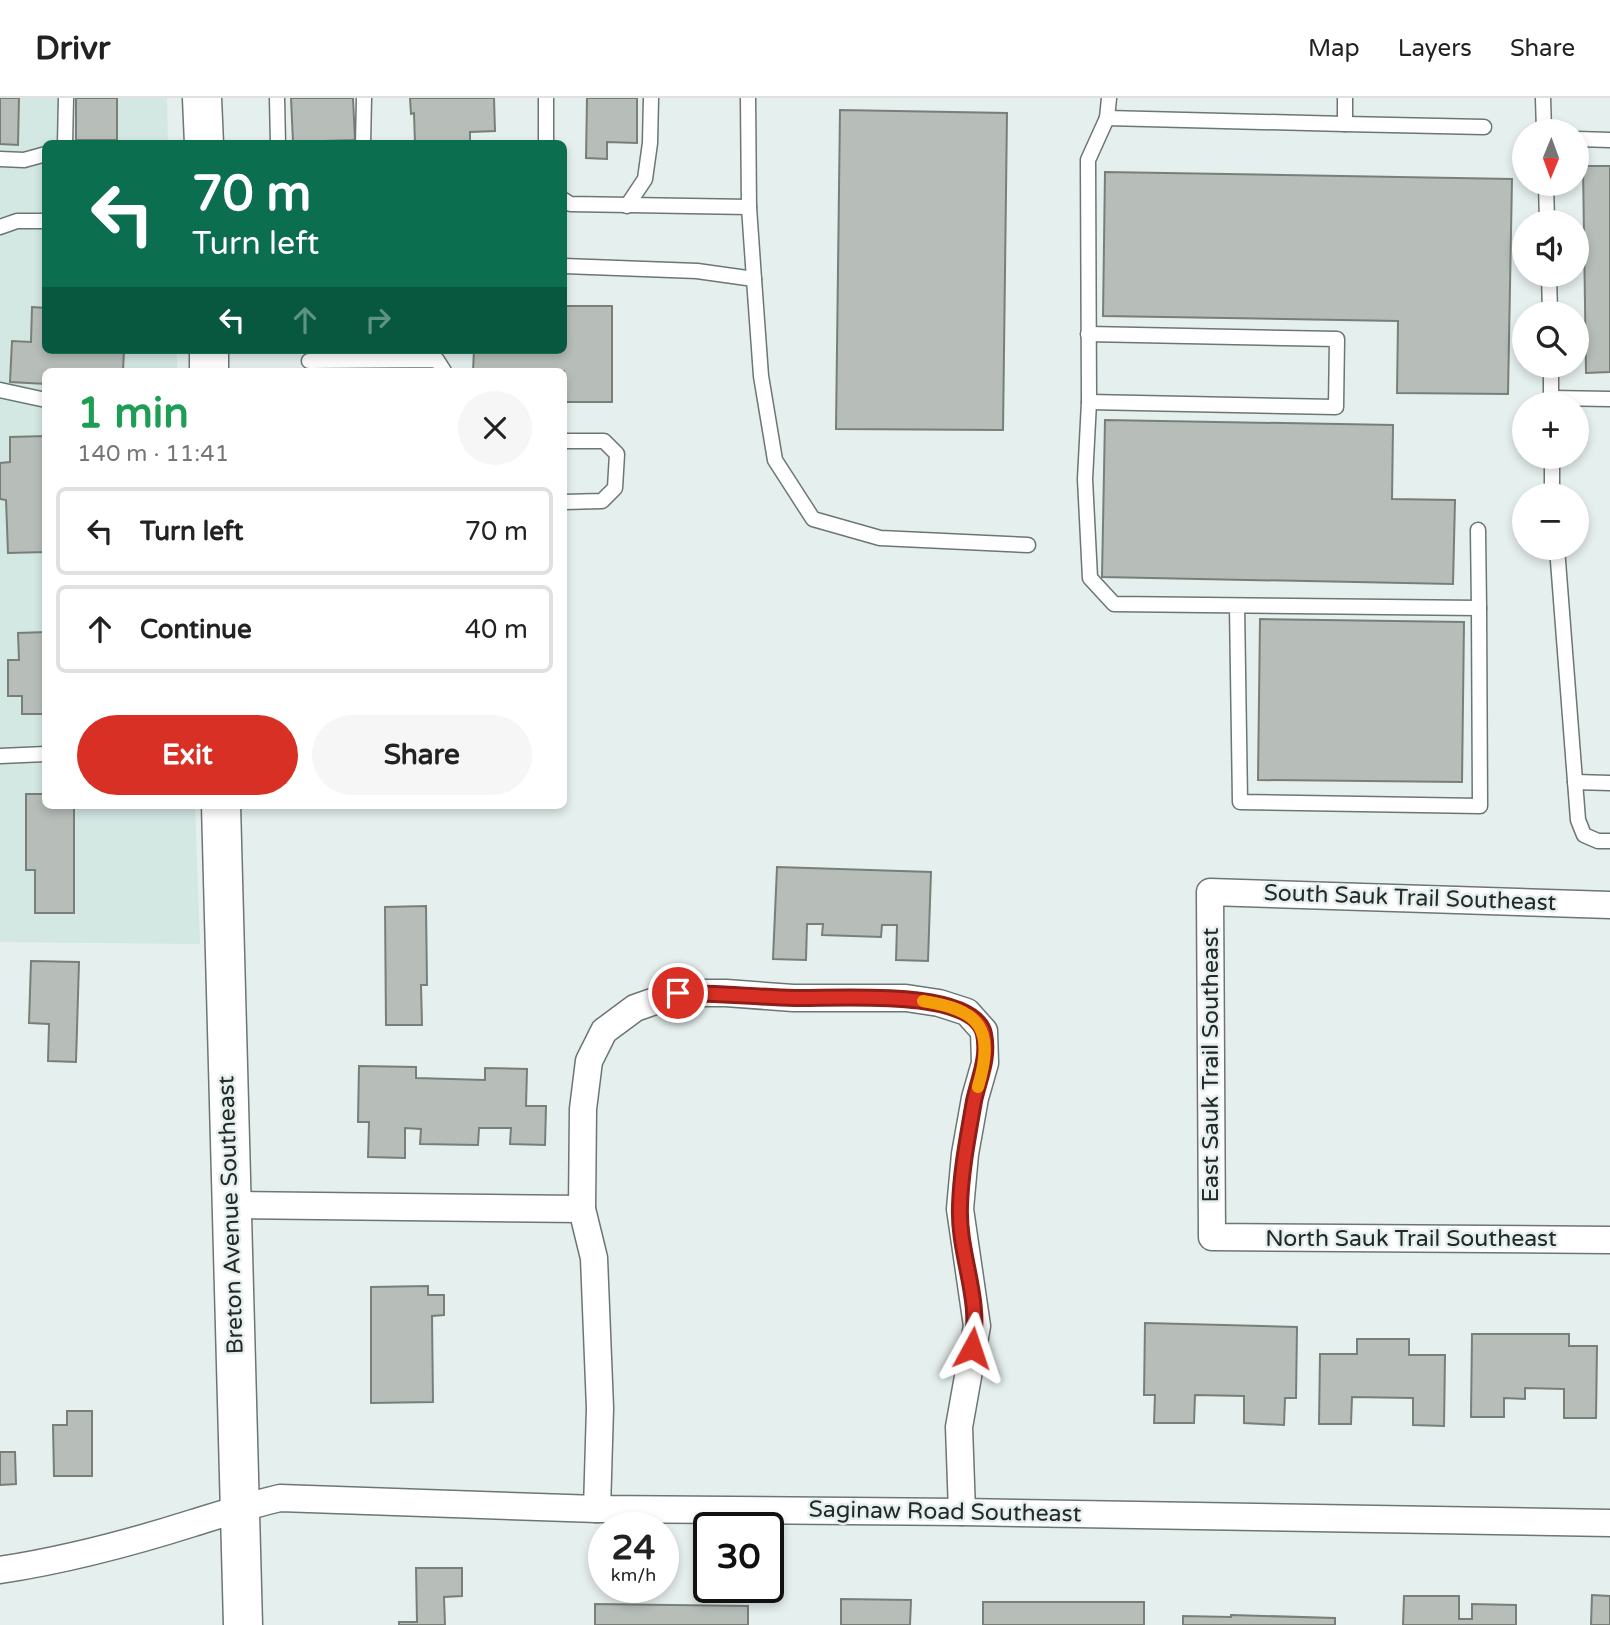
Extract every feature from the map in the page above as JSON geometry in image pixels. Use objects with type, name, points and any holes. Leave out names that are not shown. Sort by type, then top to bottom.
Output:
[{"type":"main road","points":[[202,98],[204,140]]},
{"type":"main road","name":"Breton Avenue Southeast","points":[[221,809],[243,1625]]},
{"type":"street","name":"South Sauk Trail Southeast","points":[[1210,892],[1610,905]]},
{"type":"street","name":"East Sauk Trail Southeast","points":[[1210,892],[1212,1237]]},
{"type":"street","points":[[597,1509],[600,1408],[594,1258],[582,1209],[583,1109],[589,1061],[604,1031],[635,1008],[678,993],[726,993],[793,998],[906,998],[939,1003],[967,1012],[984,1031],[985,1063],[975,1098],[965,1154],[960,1209],[977,1326],[960,1427],[962,1512]]},
{"type":"street","points":[[231,1205],[582,1209]]},
{"type":"street","name":"North Sauk Trail Southeast","points":[[1212,1237],[1610,1240]]},
{"type":"street","name":"Saginaw Road Southeast","points":[[0,1570],[66,1558],[192,1524],[239,1507],[280,1498],[597,1509],[1610,1523]]},
{"type":"lane","points":[[65,140],[66,98]]},
{"type":"lane","points":[[353,99],[363,98],[363,140]]},
{"type":"lane","points":[[545,140],[546,98]]},
{"type":"lane","points":[[627,205],[645,179],[650,142],[650,98]]},
{"type":"lane","points":[[748,98],[749,207],[761,376],[775,460],[813,519],[880,538],[1028,545]]},
{"type":"lane","points":[[1109,98],[1107,118],[1088,160],[1089,402],[1085,479],[1090,578],[1114,604],[1479,608]]},
{"type":"lane","points":[[1345,98],[1345,124]]},
{"type":"lane","points":[[1543,98],[1544,119]]},
{"type":"lane","points":[[278,140],[282,99]]},
{"type":"lane","points":[[1107,118],[1484,127]]},
{"type":"lane","points":[[1589,139],[1610,140]]},
{"type":"lane","points":[[0,159],[24,160],[42,155]]},
{"type":"lane","points":[[567,202],[749,207]]},
{"type":"lane","points":[[0,227],[18,221],[42,221]]},
{"type":"lane","points":[[567,266],[697,271],[754,279]]},
{"type":"lane","points":[[1088,334],[1337,339],[1336,407],[1089,402]]},
{"type":"lane","points":[[309,361],[437,360],[442,368]]},
{"type":"lane","points":[[0,390],[42,399]]},
{"type":"lane","points":[[1589,400],[1610,399]]},
{"type":"lane","points":[[567,441],[604,441],[617,454],[615,488],[602,501],[567,502]]},
{"type":"lane","points":[[1237,606],[1240,802],[1480,806],[1478,530]]},
{"type":"lane","points":[[1558,560],[1578,820],[1584,835],[1598,841],[1610,841]]},
{"type":"lane","points":[[0,756],[42,754]]},
{"type":"lane","points":[[1575,782],[1610,783]]},
{"type":"shaded area","points":[[0,98],[167,98],[168,140],[42,140],[42,354],[177,354],[177,368],[42,368],[42,809],[195,809],[200,944],[0,942]]},
{"type":"building","points":[[0,98],[19,98],[18,145],[0,144]]},
{"type":"building","points":[[76,98],[117,98],[117,140],[76,140]]},
{"type":"building","points":[[291,98],[353,98],[355,140],[293,140]]},
{"type":"building","points":[[410,98],[494,98],[495,131],[470,132],[470,140],[415,140],[414,113],[411,114]]},
{"type":"building","points":[[587,98],[637,98],[637,143],[607,142],[607,159],[586,158]]},
{"type":"building","points":[[840,110],[1007,113],[1003,430],[836,429]]},
{"type":"building","points":[[1589,166],[1610,166],[1610,372],[1589,373],[1589,301],[1585,301],[1585,287],[1589,287],[1589,210],[1584,210],[1583,196],[1589,196]]},
{"type":"building","points":[[1105,172],[1512,179],[1508,394],[1397,393],[1398,321],[1103,316]]},
{"type":"building","points":[[567,306],[612,306],[612,402],[567,402],[567,368],[473,368],[474,354],[567,354]]},
{"type":"building","points":[[32,307],[42,308],[42,354],[124,354],[123,368],[42,368],[42,384],[10,382],[12,341],[31,342]]},
{"type":"building","points":[[1105,420],[1393,425],[1392,499],[1455,500],[1453,584],[1102,577]]},
{"type":"building","points":[[42,436],[42,552],[8,553],[6,500],[0,499],[0,463],[10,462],[10,437]]},
{"type":"building","points":[[1260,619],[1464,622],[1462,782],[1258,780]]},
{"type":"building","points":[[42,632],[42,714],[22,714],[22,696],[8,696],[8,660],[19,660],[18,633]]},
{"type":"building","points":[[26,794],[42,794],[42,809],[74,809],[74,913],[35,913],[35,870],[26,870]]},
{"type":"building","points":[[777,867],[931,872],[928,961],[896,960],[897,925],[882,925],[881,937],[822,935],[823,924],[807,924],[806,960],[773,959]]},
{"type":"building","points":[[426,906],[427,985],[421,985],[422,1025],[386,1025],[385,907]]},
{"type":"building","points":[[31,961],[79,962],[76,1062],[48,1061],[49,1024],[29,1023]]},
{"type":"building","points":[[359,1066],[416,1067],[416,1078],[485,1080],[485,1068],[527,1069],[526,1106],[546,1106],[545,1145],[510,1144],[511,1128],[479,1128],[478,1145],[420,1144],[421,1129],[405,1128],[405,1158],[368,1157],[369,1122],[358,1122]]},
{"type":"building","points":[[428,1286],[428,1295],[444,1295],[444,1315],[432,1316],[433,1402],[371,1403],[371,1287]]},
{"type":"building","points":[[1145,1323],[1297,1327],[1296,1398],[1285,1398],[1284,1425],[1244,1423],[1244,1396],[1195,1395],[1194,1423],[1154,1423],[1155,1395],[1144,1395]]},
{"type":"building","points":[[1472,1334],[1569,1334],[1569,1346],[1597,1346],[1596,1418],[1564,1418],[1564,1389],[1525,1388],[1525,1399],[1504,1398],[1504,1417],[1471,1417]]},
{"type":"building","points":[[1357,1339],[1409,1339],[1409,1355],[1445,1355],[1444,1426],[1413,1425],[1413,1398],[1352,1397],[1351,1424],[1319,1424],[1320,1354],[1357,1354]]},
{"type":"building","points":[[67,1411],[92,1411],[92,1476],[54,1476],[53,1425],[67,1425]]},
{"type":"building","points":[[0,1452],[15,1452],[16,1484],[0,1485]]},
{"type":"building","points":[[416,1568],[462,1568],[462,1596],[444,1597],[445,1625],[399,1625],[399,1622],[417,1622]]},
{"type":"building","points":[[1592,1595],[1610,1596],[1610,1625],[1591,1625]]},
{"type":"building","points":[[1404,1596],[1459,1596],[1459,1619],[1472,1619],[1472,1604],[1516,1605],[1516,1625],[1403,1625]]},
{"type":"building","points":[[841,1599],[911,1600],[910,1625],[841,1625]]},
{"type":"building","points":[[983,1602],[1144,1602],[1144,1625],[983,1625]]},
{"type":"building","points":[[595,1604],[748,1606],[748,1625],[595,1625]]},
{"type":"building","points":[[1183,1616],[1335,1618],[1335,1625],[1183,1625]]},
{"type":"slow traffic","points":[[923,1001],[967,1012],[984,1031],[985,1063],[978,1087]]},
{"type":"route","points":[[678,993],[793,998],[906,998],[939,1003],[967,1012],[984,1031],[985,1063],[975,1098],[965,1154],[960,1209],[977,1326],[972,1348]]}]
